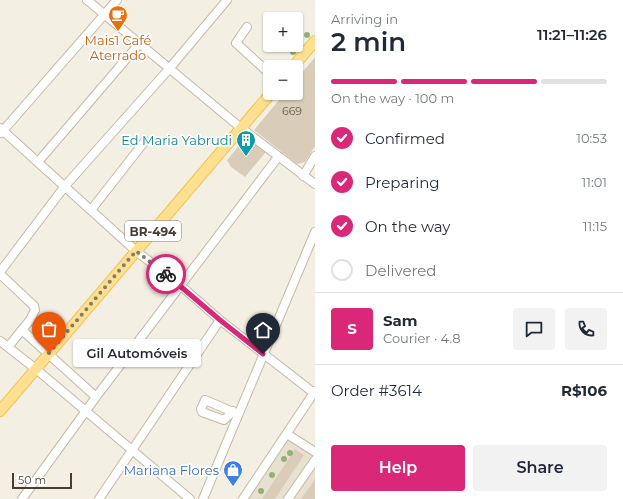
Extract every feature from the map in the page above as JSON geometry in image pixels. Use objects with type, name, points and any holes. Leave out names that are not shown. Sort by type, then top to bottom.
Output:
[{"type":"main road","points":[[299,60],[315,41]]},
{"type":"main road","name":"BR-494","points":[[0,411],[265,100]]},
{"type":"street","points":[[87,0],[241,128],[315,184]]},
{"type":"street","points":[[117,0],[1,131],[38,162],[136,251],[180,285],[220,320],[314,392],[244,499]]},
{"type":"street","points":[[8,347],[34,314],[35,310],[34,306],[0,273],[65,186],[169,69],[227,0]]},
{"type":"street","points":[[247,27],[236,43],[263,68]]},
{"type":"street","points":[[38,162],[139,44]]},
{"type":"street","points":[[91,210],[145,141]]},
{"type":"street","points":[[303,176],[315,156]]},
{"type":"street","points":[[22,499],[96,397],[278,157]]},
{"type":"street","points":[[203,499],[235,413],[263,354],[315,232]]},
{"type":"street","points":[[99,499],[133,451],[220,320]]},
{"type":"street","points":[[22,330],[96,397]]},
{"type":"street","points":[[0,341],[36,369],[190,499]]},
{"type":"street","points":[[287,434],[315,452]]},
{"type":"street","points":[[288,499],[315,460]]},
{"type":"shaded area","points":[[287,434],[315,452],[315,499],[244,499]]},
{"type":"building","points":[[315,57],[315,146],[305,162],[297,164],[254,130],[279,100],[303,100],[303,72]]},
{"type":"building","name":"Ed Maria Yabrudi","points":[[246,137],[264,147],[265,153],[245,177],[231,167],[227,160]]},
{"type":"building","points":[[295,449],[304,455],[275,499],[262,499]]},
{"type":"building","points":[[315,479],[315,499],[301,499]]},
{"type":"way so far","points":[[49,353],[136,251],[166,274]]},
{"type":"place","name":"Mais1 Café Aterrado","points":[[118,32]]},
{"type":"place","name":"Ed Maria Yabrudi","points":[[246,157]]},
{"type":"place","name":"Gil Automóveis","points":[[49,353]]},
{"type":"place","name":"Mariana Flores","points":[[233,487]]},
{"type":"route","points":[[166,274],[263,354]]}]
